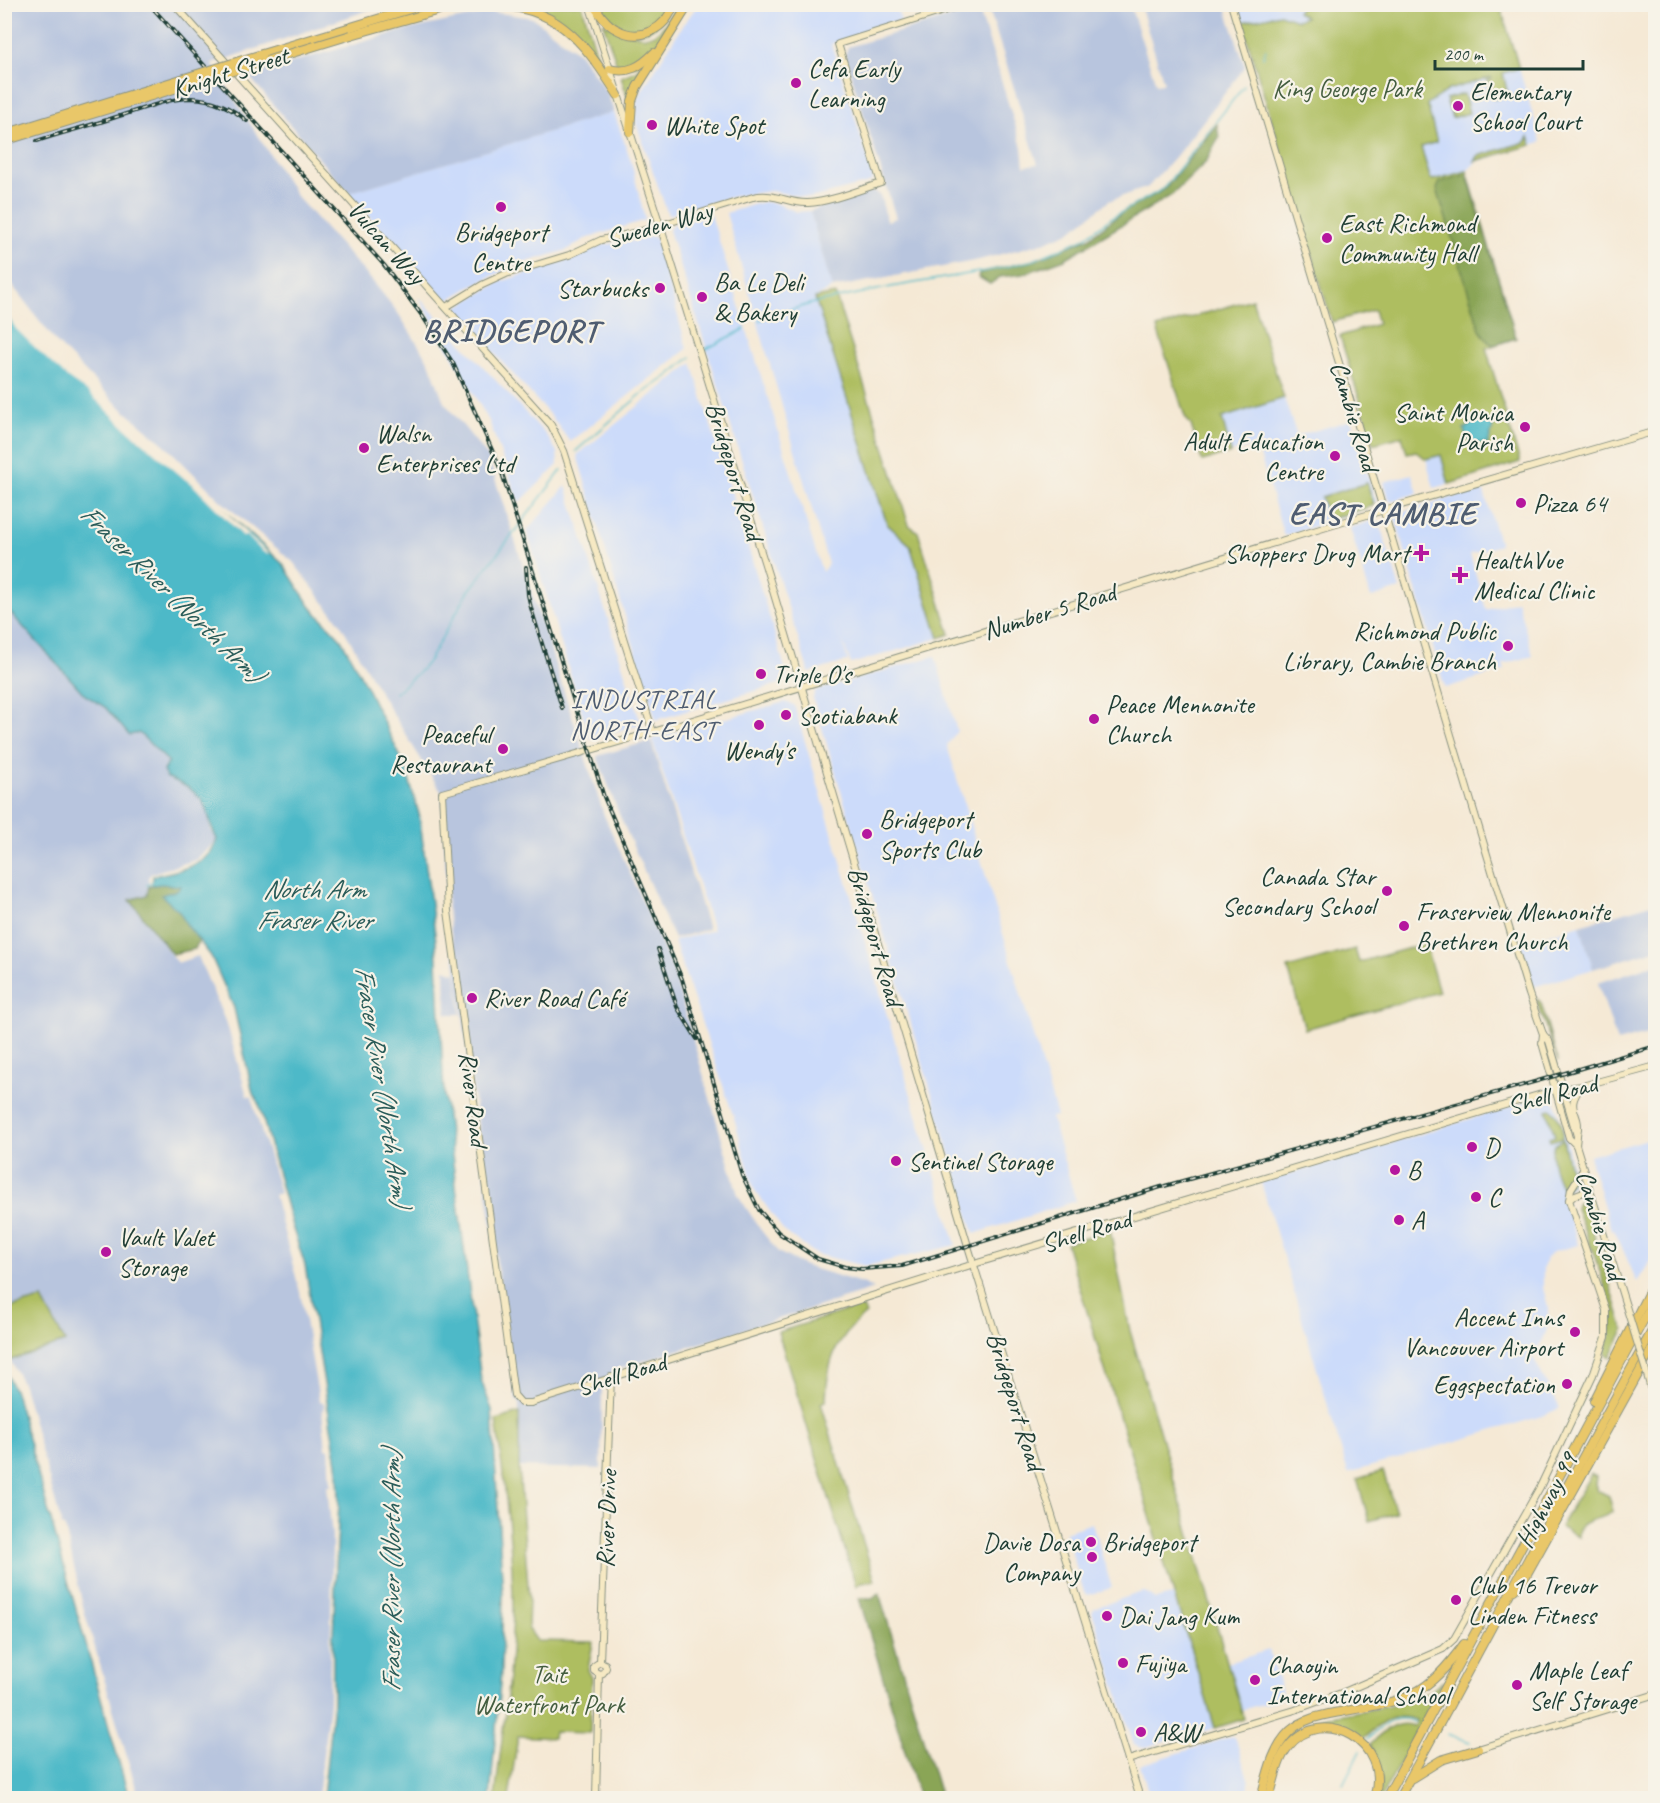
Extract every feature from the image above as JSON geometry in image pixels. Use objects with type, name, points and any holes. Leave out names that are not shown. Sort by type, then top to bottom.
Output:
[{"type":"highway","points":[[360,24],[376,15],[410,4]]},
{"type":"highway","name":"Knight Street","points":[[4,141],[427,4]]},
{"type":"highway","points":[[591,4],[614,29],[630,35],[638,35],[655,30],[670,15],[674,4]]},
{"type":"highway","points":[[630,132],[632,101],[637,87],[689,4]]},
{"type":"highway","name":"Knight Street","points":[[4,134],[349,31],[452,6],[504,6],[545,16],[564,27],[586,47],[618,94]]},
{"type":"highway","points":[[610,69],[621,72],[630,70],[646,61],[660,47]]},
{"type":"highway","points":[[1567,1462],[1571,1446],[1656,1278]]},
{"type":"highway","name":"Highway 99","points":[[1386,1798],[1656,1297]]},
{"type":"highway","name":"Highway 99","points":[[1399,1798],[1510,1595],[1579,1462],[1656,1324]]},
{"type":"highway","points":[[1510,1595],[1524,1579],[1656,1342]]},
{"type":"highway","points":[[1261,1798],[1276,1751],[1294,1727],[1316,1717],[1389,1702],[1418,1692],[1441,1674],[1481,1622]]},
{"type":"highway","points":[[1269,1798],[1281,1759],[1289,1745],[1305,1734],[1324,1730],[1335,1730],[1353,1736],[1367,1749],[1372,1756],[1378,1775],[1374,1798]]},
{"type":"highway","points":[[1409,1780],[1441,1760],[1478,1749]]},
{"type":"main road","name":"Vulcan Way","points":[[174,4],[544,415],[559,438],[653,732]]},
{"type":"main road","name":"Bridgeport Road","points":[[591,4],[801,686],[974,1264],[1140,1798]]},
{"type":"main road","name":"Cambie Road","points":[[1231,4],[1542,1034],[1542,1043],[1577,1136],[1576,1145],[1583,1170],[1656,1408]]},
{"type":"main road","name":"Sweden Way","points":[[446,307],[482,285],[506,274],[568,255],[601,240],[634,234],[763,195],[773,195],[800,203],[812,203],[881,183],[838,44],[960,5]]},
{"type":"main road","name":"Number 5 Road","points":[[442,793],[653,732],[1384,510],[1656,431]]},
{"type":"main road","name":"River Road","points":[[442,793],[448,911],[514,1395],[519,1402]]},
{"type":"main road","name":"Shell Road","points":[[519,1402],[531,1403],[974,1264],[1559,1089],[1582,1086],[1656,1066]]},
{"type":"main road","points":[[1577,1136],[1579,1128],[1572,1101],[1582,1086]]},
{"type":"main road","name":"Cambie Road","points":[[1559,1089],[1569,1138],[1576,1145]]},
{"type":"main road","points":[[1128,1760],[1296,1710],[1443,1649],[1454,1639],[1540,1487],[1602,1351],[1607,1329],[1604,1299],[1569,1200],[1571,1189],[1583,1170]]},
{"type":"main road","points":[[1569,1200],[1589,1190]]},
{"type":"main road","name":"River Drive","points":[[596,1798],[599,1674],[603,1673],[606,1668],[600,1662],[611,1377]]},
{"type":"main road","points":[[1478,1749],[1656,1694]]},
{"type":"shaded area","points":[[1312,4],[1308,16],[1297,20],[1280,14],[1242,22],[1237,5]]},
{"type":"shaded area","points":[[5,5],[383,5],[212,64],[297,197],[398,313],[429,362],[444,402],[488,457],[604,815],[673,970],[738,1195],[778,1252],[805,1266],[865,1284],[874,1289],[615,1370],[602,1385],[601,1469],[519,1467],[519,1402],[516,1400],[448,911],[442,793],[340,623],[293,562],[220,500],[165,445],[119,406],[57,343],[5,276]]},
{"type":"shaded area","points":[[698,5],[896,5],[901,21],[831,44],[873,174],[869,183],[810,198],[771,191],[735,196],[668,215],[635,120],[637,99],[682,26]]},
{"type":"shaded area","points":[[989,5],[1130,5],[1156,84],[1164,83],[1140,5],[1225,5],[1245,67],[1176,156],[1148,187],[1109,201],[1069,232],[1046,242],[979,260],[832,288],[810,211],[873,191],[880,195],[887,221],[896,218],[845,55],[848,47],[977,9],[1022,147],[1024,166],[1038,164]]},
{"type":"shaded area","points":[[492,12],[533,18],[580,54],[607,92],[614,112],[348,193],[248,75],[401,31]]},
{"type":"shaded area","points":[[1519,68],[1541,142],[1476,162],[1467,171],[1434,180],[1430,178],[1421,146],[1437,142],[1427,104],[1448,90]]},
{"type":"shaded area","name":"Bridgeport Centre","points":[[614,112],[631,161],[645,220],[585,239],[567,250],[513,266],[450,299],[443,298],[348,193]]},
{"type":"shaded area","points":[[763,202],[775,203],[797,212],[810,211],[832,288],[815,298],[887,524],[910,545],[939,638],[851,664],[842,640],[848,661],[809,673],[669,230],[672,225],[711,215],[822,572],[828,564],[726,213]]},
{"type":"shaded area","points":[[652,236],[657,240],[687,349],[570,442],[550,415],[458,313],[457,307],[500,282],[571,259],[602,245],[635,241]]},
{"type":"shaded area","points":[[418,296],[547,436],[557,452],[558,465],[519,503],[489,421]]},
{"type":"shaded area","points":[[692,363],[789,681],[656,720],[577,455]]},
{"type":"shaded area","points":[[1284,398],[1297,436],[1351,420],[1376,501],[1373,507],[1284,536],[1257,445],[1231,453],[1221,418]]},
{"type":"shaded area","points":[[1441,455],[1449,484],[1434,488],[1426,459]]},
{"type":"shaded area","points":[[1412,474],[1418,493],[1391,501],[1384,482]]},
{"type":"shaded area","points":[[566,486],[641,724],[590,739],[527,531]]},
{"type":"shaded area","points":[[1480,489],[1484,492],[1500,545],[1470,554],[1486,610],[1517,601],[1533,656],[1503,664],[1505,670],[1445,688],[1395,518],[1397,514]]},
{"type":"shaded area","points":[[1374,520],[1379,522],[1400,589],[1371,598],[1350,528]]},
{"type":"shaded area","points":[[5,599],[8,603],[8,610],[85,695],[105,707],[129,734],[139,732],[169,762],[166,777],[192,789],[207,809],[211,830],[217,839],[195,860],[152,873],[148,877],[147,895],[131,900],[177,963],[198,956],[228,1028],[247,1096],[251,1097],[280,1193],[274,1195],[300,1292],[319,1400],[324,1403],[324,1410],[322,1410],[326,1448],[329,1449],[331,1485],[327,1485],[332,1536],[332,1575],[329,1702],[318,1798],[139,1798],[84,1610],[65,1528],[62,1526],[23,1385],[10,1360],[42,1299],[5,1309]]},
{"type":"shaded area","points":[[935,656],[957,731],[947,745],[1057,1116],[1051,1117],[1076,1201],[974,1234],[813,698],[815,691]]},
{"type":"shaded area","points":[[785,702],[794,705],[956,1245],[866,1266],[815,1254],[784,1231],[754,1189],[735,1121],[674,941],[713,930],[652,739]]},
{"type":"shaded area","points":[[651,741],[708,929],[674,939],[619,814],[597,756]]},
{"type":"shaded area","points":[[1655,903],[1655,950],[1593,969],[1580,925]]},
{"type":"shaded area","points":[[1580,925],[1593,969],[1533,987],[1520,943]]},
{"type":"shaded area","points":[[1655,964],[1655,1032],[1617,1042],[1598,983]]},
{"type":"shaded area","points":[[445,969],[456,973],[461,1014],[446,1014]]},
{"type":"shaded area","points":[[1548,1095],[1554,1100],[1565,1132],[1574,1178],[1564,1196],[1578,1245],[1553,1252],[1546,1258],[1543,1269],[1543,1288],[1548,1308],[1548,1326],[1543,1340],[1532,1356],[1560,1408],[1542,1416],[1348,1473],[1261,1182]]},
{"type":"shaded area","points":[[1655,1137],[1655,1254],[1637,1282],[1614,1229],[1611,1230],[1589,1156]]},
{"type":"shaded area","points":[[1092,1523],[1112,1588],[1087,1595],[1084,1592],[1065,1532]]},
{"type":"shaded area","points":[[1142,1592],[1155,1599],[1173,1595],[1215,1728],[1142,1748],[1134,1745],[1092,1611],[1094,1608]]},
{"type":"shaded area","name":"Chaoyin International School","points":[[1269,1650],[1284,1698],[1241,1710],[1227,1663]]},
{"type":"shaded area","points":[[1233,1736],[1249,1782],[1247,1798],[1150,1798],[1140,1765]]},
{"type":"green space","points":[[515,5],[582,5],[597,55],[595,56],[569,28]]},
{"type":"green space","points":[[600,5],[671,5],[658,25],[640,33],[624,30]]},
{"type":"green space","points":[[676,5],[685,5],[651,54],[638,65],[618,68],[603,23],[628,33],[646,36],[662,29]]},
{"type":"green space","name":"King George Park","points":[[1302,5],[1500,5],[1519,68],[1503,73],[1508,95],[1494,99],[1487,80],[1491,77],[1448,90],[1427,104],[1437,142],[1421,147],[1430,178],[1433,180],[1467,171],[1516,338],[1486,348],[1520,462],[1449,484],[1441,455],[1426,459],[1416,451],[1407,453],[1402,436],[1373,444],[1340,336],[1378,324],[1374,310],[1332,322],[1242,22],[1280,14],[1297,20],[1306,17],[1297,12]]},
{"type":"green space","points":[[646,67],[629,102],[621,77]]},
{"type":"green space","name":"Elementary School Court","points":[[1464,94],[1469,113],[1452,118],[1446,99]]},
{"type":"green space","points":[[1217,124],[1219,137],[1206,162],[1172,195],[1065,259],[1023,274],[1000,277],[990,284],[978,277],[979,273],[1035,260],[1089,238],[1124,211],[1165,189]]},
{"type":"green space","points":[[1529,137],[1532,145],[1475,161],[1478,156],[1526,142]]},
{"type":"green space","points":[[1467,174],[1516,338],[1494,345],[1488,342],[1480,330],[1437,189],[1440,182]]},
{"type":"green space","points":[[835,294],[909,525],[918,532],[950,634],[939,638],[910,545],[887,524],[815,298]]},
{"type":"green space","points":[[1252,299],[1284,398],[1222,418],[1231,453],[1202,461],[1191,425],[1185,417],[1157,328]]},
{"type":"green space","points":[[1367,483],[1374,504],[1372,506],[1328,520],[1321,497]]},
{"type":"green space","points":[[162,884],[181,886],[178,890],[162,895],[179,911],[199,940],[195,949],[172,954],[130,900],[147,895],[149,886]]},
{"type":"green space","points":[[1425,944],[1439,992],[1305,1029],[1288,968],[1355,949],[1359,962]]},
{"type":"green space","points":[[1537,998],[1541,1003],[1558,1062],[1537,1002]]},
{"type":"green space","points":[[1551,1109],[1560,1122],[1562,1138],[1550,1141],[1549,1138],[1555,1136],[1547,1110]]},
{"type":"green space","points":[[1563,1139],[1572,1180],[1564,1191],[1556,1175],[1552,1156],[1554,1145]]},
{"type":"green space","points":[[1582,1201],[1624,1330],[1610,1357],[1605,1354],[1611,1329],[1610,1309],[1598,1264],[1576,1208],[1578,1202]]},
{"type":"green space","points":[[1110,1230],[1130,1331],[1244,1719],[1215,1728],[1066,1243]]},
{"type":"green space","points":[[42,1299],[65,1342],[8,1361],[5,1354],[5,1309]]},
{"type":"green space","points":[[862,1306],[866,1314],[847,1332],[835,1352],[828,1374],[826,1401],[821,1403],[875,1581],[862,1582],[856,1586],[778,1332]]},
{"type":"green space","name":"Tait Waterfront Park","points":[[519,1413],[519,1467],[529,1598],[528,1628],[537,1641],[593,1642],[588,1670],[592,1678],[590,1733],[554,1732],[553,1738],[518,1736],[509,1798],[495,1798],[509,1679],[513,1607],[510,1536],[496,1420]]},
{"type":"green space","points":[[1383,1471],[1396,1513],[1369,1521],[1357,1479]]},
{"type":"green space","points":[[1591,1474],[1596,1477],[1597,1490],[1609,1496],[1613,1511],[1586,1522],[1581,1526],[1578,1537],[1560,1527]]},
{"type":"green space","points":[[879,1593],[941,1798],[919,1798],[859,1598],[872,1598]]},
{"type":"green space","points":[[1443,1681],[1381,1798],[1378,1798],[1381,1784],[1380,1770],[1370,1744],[1390,1728],[1401,1724],[1414,1726],[1416,1720],[1400,1717],[1387,1720],[1363,1738],[1348,1729],[1323,1724],[1298,1732],[1314,1721],[1409,1701],[1427,1693]]},
{"type":"water","name":"North Arm Fraser River","points":[[4,306],[30,335],[283,564],[310,606],[341,639],[405,766],[419,814],[436,941],[444,1093],[481,1380],[492,1410],[503,1595],[501,1672],[490,1798],[323,1798],[333,1702],[338,1470],[305,1265],[259,1104],[253,1094],[234,1008],[211,956],[179,911],[161,895],[178,890],[181,886],[152,885],[153,876],[200,862],[213,848],[217,839],[206,808],[199,797],[189,788],[166,777],[163,771],[169,762],[139,733],[129,735],[105,707],[85,695],[8,610],[8,603],[4,599]]},
{"type":"water","points":[[1475,422],[1494,423],[1488,444],[1470,443],[1464,429]]},
{"type":"water","points":[[4,1369],[15,1392],[129,1798],[5,1798],[5,1784],[8,1777],[4,1768]]},
{"type":"pier","points":[[4,303],[32,333],[198,482],[250,537],[270,554],[263,552],[247,536],[243,536],[189,481],[128,430],[89,393],[50,362],[16,329],[5,312]]},
{"type":"waterway","points":[[1263,57],[1266,49]]},
{"type":"waterway","points":[[759,320],[810,304],[1034,260],[1083,239],[1111,218],[1163,189],[1244,86]]},
{"type":"waterway","points":[[704,350],[745,329]]},
{"type":"waterway","points":[[576,451],[639,396],[691,357]]},
{"type":"waterway","points":[[395,693],[428,662],[468,592],[562,470]]},
{"type":"waterway","points":[[147,885],[154,881]]},
{"type":"waterway","points":[[1367,1739],[1389,1722],[1400,1719],[1414,1722]]},
{"type":"waterway","points":[[1447,1734],[1470,1742]]},
{"type":"waterway","points":[[1343,1784],[1360,1751]]},
{"type":"railway","points":[[149,4],[384,265],[423,317],[453,363],[501,470],[604,797],[682,979],[742,1175],[759,1210],[779,1233],[818,1259],[845,1267],[862,1269],[902,1266],[1161,1187],[1656,1046]]},
{"type":"railway","points":[[37,141],[154,105],[192,98],[215,102],[229,108],[247,121]]},
{"type":"railway","points":[[526,567],[531,608],[562,708]]},
{"type":"railway","points":[[658,949],[677,1007],[697,1039]]},
{"type":"place","name":"Cefa Early Learning","points":[[796,83]]},
{"type":"place","name":"Elementary School Court","points":[[1458,106]]},
{"type":"place","name":"White Spot","points":[[652,125]]},
{"type":"place","name":"Bridgeport Centre","points":[[501,207]]},
{"type":"place","name":"East Richmond Community Hall","points":[[1327,238]]},
{"type":"place","name":"Starbucks","points":[[660,288]]},
{"type":"place","name":"Ba Le Deli & Bakery","points":[[702,297]]},
{"type":"place","name":"Saint Monica Parish","points":[[1525,427]]},
{"type":"place","name":"Walsn Enterprises Ltd","points":[[364,448]]},
{"type":"place","name":"Adult Education Centre","points":[[1335,456]]},
{"type":"place","name":"Pizza 64","points":[[1521,503]]},
{"type":"place","name":"Shoppers Drug Mart","points":[[1421,553]]},
{"type":"place","name":"HealthVue Medical Clinic","points":[[1460,575]]},
{"type":"place","name":"Richmond Public Library, Cambie Branch","points":[[1508,646]]},
{"type":"place","name":"Triple O's","points":[[761,674]]},
{"type":"place","name":"Scotiabank","points":[[786,715]]},
{"type":"place","name":"Peace Mennonite Church","points":[[1094,719]]},
{"type":"place","name":"Wendy's","points":[[759,725]]},
{"type":"place","name":"Peaceful Restaurant","points":[[503,749]]},
{"type":"place","name":"Bridgeport Sports Club","points":[[867,834]]},
{"type":"place","name":"Canada Star Secondary School","points":[[1387,891]]},
{"type":"place","name":"Fraserview Mennonite Brethren Church","points":[[1404,926]]},
{"type":"place","name":"River Road Café","points":[[472,998]]},
{"type":"place","name":"D","points":[[1472,1147]]},
{"type":"place","name":"Sentinel Storage","points":[[896,1161]]},
{"type":"place","name":"B","points":[[1395,1170]]},
{"type":"place","name":"C","points":[[1476,1197]]},
{"type":"place","name":"A","points":[[1399,1220]]},
{"type":"place","name":"Vault Valet Storage","points":[[106,1252]]},
{"type":"place","name":"Accent Inns Vancouver Airport","points":[[1575,1332]]},
{"type":"place","name":"Eggspectation","points":[[1567,1384]]},
{"type":"place","name":"Bridgeport","points":[[1091,1542]]},
{"type":"place","name":"Davie Dosa Company","points":[[1092,1557]]},
{"type":"place","name":"Club 16 Trevor Linden Fitness","points":[[1456,1600]]},
{"type":"place","name":"Dai Jang Kum","points":[[1107,1616]]},
{"type":"place","name":"Fujiya","points":[[1123,1663]]},
{"type":"place","name":"Chaoyin International School","points":[[1255,1680]]},
{"type":"place","name":"Maple Leaf Self Storage","points":[[1517,1685]]},
{"type":"place","name":"A&W","points":[[1141,1732]]},
{"type":"district","name":"BRIDGEPORT","points":[[511,330]]},
{"type":"district","name":"EAST CAMBIE","points":[[1383,513]]},
{"type":"district","name":"INDUSTRIAL NORTH-EAST","points":[[644,714]]},
{"type":"water label","name":"Fraser River (North Arm)","points":[[172,593]]},
{"type":"water label","name":"Fraser River (North Arm)","points":[[383,1086]]},
{"type":"water label","name":"Fraser River (North Arm)","points":[[391,1571]]}]
